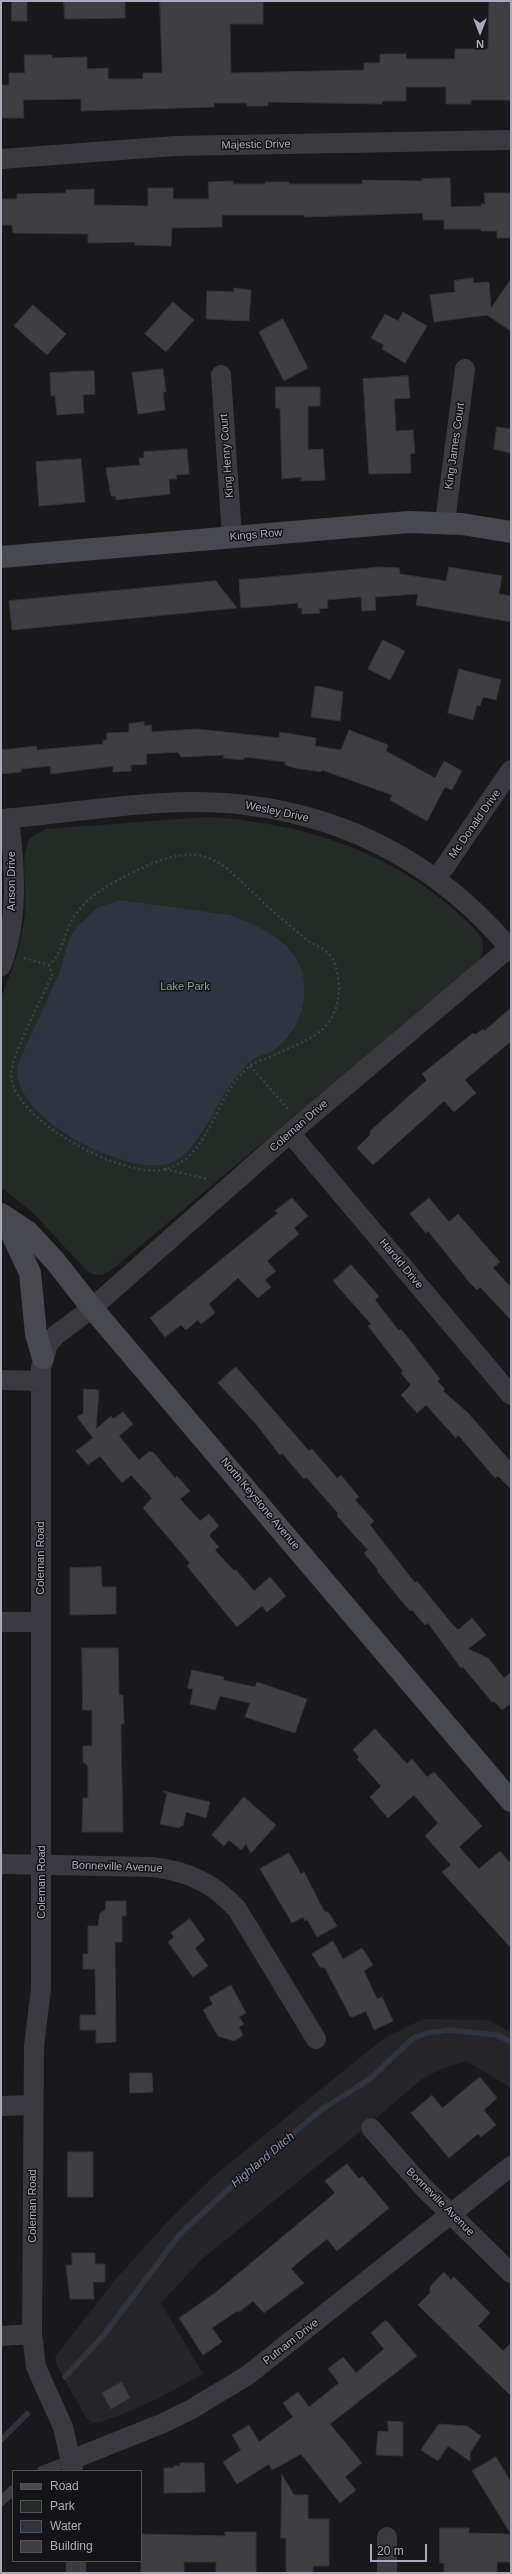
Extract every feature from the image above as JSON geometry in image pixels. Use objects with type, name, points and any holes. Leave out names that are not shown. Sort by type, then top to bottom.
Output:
[{"type":"street","name":"Majestic Drive","points":[[1,159],[175,146],[511,140]]},
{"type":"street","name":"King James Court","points":[[445,522],[465,369]]},
{"type":"street","name":"King Henry Court","points":[[221,375],[232,536]]},
{"type":"street","name":"Kings Row","points":[[1,557],[409,522],[445,522],[511,532]]},
{"type":"street","name":"Mc Donald Drive","points":[[437,878],[511,770]]},
{"type":"street","name":"Wesley Drive","points":[[5,819],[168,804],[244,805],[290,812],[333,825],[375,843],[437,878],[480,917],[510,949]]},
{"type":"street","name":"Anson Drive","points":[[5,819],[14,894],[8,941],[9,961]]},
{"type":"street","name":"Coleman Drive","points":[[92,1308],[291,1124],[510,949]]},
{"type":"street","name":"Harold Drive","points":[[291,1124],[511,1395]]},
{"type":"street","name":"North Keystone Avenue","points":[[3,1216],[28,1232],[44,1249],[92,1308],[511,1801]]},
{"type":"street","points":[[3,1216],[30,1274],[36,1334],[43,1358]]},
{"type":"street","name":"Coleman Road","points":[[72,2465],[63,2427],[36,2367],[32,2334],[34,2046],[41,1989],[41,1381],[43,1358],[48,1344],[56,1335],[92,1308]]},
{"type":"street","points":[[1,1380],[41,1381]]},
{"type":"street","points":[[1,1622],[41,1622]]},
{"type":"street","name":"Bonneville Avenue","points":[[1,1864],[42,1864],[169,1869],[188,1874],[212,1886],[238,1910],[316,2038]]},
{"type":"street","points":[[1,2106],[33,2105]]},
{"type":"street","name":"Bonneville Avenue","points":[[371,2128],[419,2183],[511,2273]]},
{"type":"street","name":"Putnam Drive","points":[[72,2465],[190,2410],[248,2375],[511,2166]]},
{"type":"street","points":[[1,2336],[32,2334]]},
{"type":"street","points":[[387,2537],[387,2573]]},
{"type":"street","points":[[76,2562],[76,2573]]},
{"type":"lane","name":"Putnam Drive","points":[[47,2470],[72,2465]]},
{"type":"lane","points":[[1,2501],[12,2491]]},
{"type":"path","points":[[9,961],[49,965],[57,958],[76,914],[94,896],[125,876],[156,860],[193,853],[226,866],[278,916],[331,955],[339,979],[338,1008],[326,1029],[250,1066],[217,1110],[200,1145],[187,1158],[165,1169]]},
{"type":"path","points":[[49,965],[52,975],[20,1045],[11,1073],[14,1086],[24,1104],[51,1130],[111,1160],[145,1169],[165,1169],[214,1181]]},
{"type":"path","points":[[250,1066],[291,1124]]},
{"type":"shaded area","points":[[423,2019],[488,2020],[511,2032],[511,2088],[466,2061],[439,2070],[422,2079],[356,2135],[203,2258],[161,2303],[203,2374],[157,2399],[118,2416],[100,2422],[91,2422],[85,2416],[57,2366],[55,2357],[114,2281],[170,2219],[215,2175],[383,2039]]},
{"type":"green space","name":"Lake Park","points":[[206,817],[275,825],[310,833],[343,844],[375,858],[406,875],[435,894],[462,917],[473,927],[483,942],[482,954],[478,962],[109,1272],[95,1275],[87,1271],[32,1212],[1,1187],[1,998],[16,957],[24,924],[26,904],[24,865],[27,846],[30,838],[46,829]]},
{"type":"water","points":[[120,900],[230,915],[245,921],[273,935],[285,944],[301,967],[304,982],[304,1000],[301,1013],[296,1025],[288,1036],[276,1049],[255,1058],[245,1067],[227,1090],[206,1126],[190,1149],[171,1163],[152,1165],[127,1161],[100,1152],[72,1138],[48,1121],[29,1102],[19,1081],[19,1061],[59,974],[70,937],[77,927],[97,908]]},
{"type":"building","points":[[12,1],[27,1],[27,21],[12,21]]},
{"type":"building","points":[[64,1],[125,1],[125,18],[65,19]]},
{"type":"building","points":[[160,1],[263,1],[263,24],[230,24],[231,73],[364,70],[364,63],[380,63],[380,54],[406,54],[406,59],[455,59],[455,49],[488,49],[489,1],[511,1],[511,100],[471,100],[471,104],[446,104],[446,87],[406,87],[406,101],[382,101],[382,104],[268,102],[268,106],[247,106],[247,103],[214,103],[214,107],[81,111],[81,99],[23,100],[24,118],[1,118],[1,85],[9,85],[9,73],[25,73],[24,55],[52,55],[52,58],[87,57],[87,69],[108,68],[108,79],[143,79],[143,73],[162,73]]},
{"type":"building","points":[[450,178],[451,207],[481,206],[481,204],[485,204],[484,193],[511,193],[511,238],[497,238],[497,231],[481,231],[481,229],[444,229],[444,220],[423,220],[423,213],[304,217],[304,215],[222,215],[222,227],[172,228],[171,246],[135,245],[135,242],[88,243],[88,234],[13,233],[12,225],[1,225],[1,199],[17,199],[17,194],[66,193],[66,190],[94,189],[94,205],[148,206],[148,188],[173,188],[173,199],[209,199],[208,182],[233,181],[233,184],[289,182],[289,184],[363,184],[362,180],[422,181],[422,179]]},
{"type":"building","points":[[473,278],[473,283],[489,282],[491,308],[511,279],[511,331],[487,315],[434,322],[430,295],[455,292],[454,281]]},
{"type":"building","points":[[234,288],[251,290],[249,321],[206,319],[207,291],[234,292]]},
{"type":"building","points":[[173,302],[194,320],[166,352],[145,334]]},
{"type":"building","points":[[33,305],[66,334],[47,355],[14,326]]},
{"type":"building","points":[[403,312],[427,326],[405,363],[382,349],[384,345],[371,338],[385,314],[398,321]]},
{"type":"building","points":[[283,319],[308,368],[284,381],[259,332]]},
{"type":"building","points":[[163,369],[166,392],[163,392],[165,410],[138,414],[132,373]]},
{"type":"building","points":[[94,371],[95,394],[83,395],[84,413],[57,415],[55,396],[51,396],[50,373]]},
{"type":"building","points":[[408,376],[410,398],[394,399],[396,431],[413,430],[415,453],[410,454],[411,473],[369,474],[363,379]]},
{"type":"building","points":[[276,387],[320,387],[320,406],[308,406],[308,450],[323,449],[325,480],[301,481],[301,477],[282,479],[280,408],[276,408]]},
{"type":"building","points":[[497,427],[511,429],[511,453],[494,449]]},
{"type":"building","points":[[187,449],[189,474],[176,475],[177,479],[169,479],[170,494],[116,500],[116,496],[111,496],[106,468],[140,465],[139,458],[144,458],[144,452]]},
{"type":"building","points":[[81,459],[85,502],[39,506],[36,462]]},
{"type":"building","points":[[381,567],[399,568],[400,574],[446,581],[449,567],[502,576],[499,594],[511,596],[511,622],[416,605],[418,594],[375,597],[376,610],[362,611],[361,597],[327,600],[328,608],[319,609],[320,613],[302,614],[302,608],[298,608],[298,603],[241,608],[239,580]]},
{"type":"building","points":[[216,581],[237,608],[12,630],[9,601]]},
{"type":"building","points":[[383,640],[405,651],[390,680],[368,669]]},
{"type":"building","points":[[459,669],[501,680],[496,700],[483,697],[480,706],[477,705],[473,720],[448,713]]},
{"type":"building","points":[[318,686],[343,692],[340,721],[311,717],[315,687]]},
{"type":"building","points":[[144,722],[144,726],[151,725],[152,732],[197,729],[279,738],[280,732],[316,738],[315,746],[341,750],[349,730],[388,745],[386,751],[435,778],[444,761],[462,771],[452,790],[445,787],[427,821],[390,800],[392,795],[322,770],[321,772],[295,768],[285,765],[285,762],[246,757],[242,760],[223,758],[224,755],[181,757],[178,752],[146,754],[147,764],[131,765],[131,771],[113,772],[113,766],[51,774],[50,766],[21,769],[21,772],[1,774],[1,750],[36,746],[37,750],[103,744],[103,740],[107,740],[107,733],[129,732],[129,724]]},
{"type":"building","points":[[511,1008],[511,1041],[465,1080],[476,1093],[454,1112],[444,1101],[373,1165],[357,1148],[370,1135],[370,1131],[427,1080],[422,1074],[473,1033],[475,1035],[483,1029],[484,1031]]},
{"type":"building","points":[[292,1198],[308,1216],[294,1228],[299,1234],[267,1261],[276,1271],[265,1280],[271,1287],[258,1298],[238,1278],[209,1304],[215,1313],[201,1324],[198,1320],[186,1330],[181,1325],[165,1337],[150,1318],[278,1213],[275,1211]]},
{"type":"building","points":[[429,1198],[449,1222],[458,1214],[500,1262],[493,1268],[511,1287],[511,1320],[480,1287],[477,1290],[470,1283],[428,1231],[426,1233],[410,1214]]},
{"type":"building","points":[[351,1265],[379,1296],[375,1300],[399,1331],[401,1329],[440,1379],[437,1381],[445,1389],[443,1391],[468,1413],[511,1462],[511,1489],[498,1476],[495,1478],[458,1435],[456,1438],[426,1405],[417,1413],[401,1395],[411,1385],[401,1373],[403,1371],[368,1326],[371,1324],[333,1281]]},
{"type":"building","points":[[236,1367],[309,1451],[312,1449],[337,1478],[341,1475],[359,1497],[355,1500],[374,1521],[370,1525],[415,1583],[417,1581],[452,1624],[458,1630],[472,1618],[486,1635],[468,1649],[488,1658],[504,1678],[511,1672],[511,1703],[502,1710],[494,1701],[492,1702],[463,1667],[461,1668],[428,1623],[425,1625],[412,1610],[410,1611],[377,1571],[378,1570],[364,1553],[368,1550],[337,1516],[338,1513],[306,1477],[304,1479],[282,1453],[280,1455],[256,1424],[218,1383]]},
{"type":"building","points":[[84,1389],[99,1390],[96,1429],[111,1416],[113,1419],[123,1412],[133,1424],[119,1436],[139,1460],[150,1451],[152,1453],[153,1452],[175,1478],[177,1476],[190,1491],[180,1499],[200,1521],[209,1514],[219,1526],[210,1534],[210,1537],[219,1547],[215,1550],[234,1571],[236,1570],[254,1591],[270,1577],[286,1596],[267,1612],[262,1606],[237,1627],[187,1566],[190,1563],[143,1508],[152,1498],[131,1475],[122,1483],[100,1456],[88,1465],[76,1451],[93,1438],[77,1417],[83,1413]]},
{"type":"building","points":[[101,1567],[102,1587],[116,1587],[116,1614],[70,1615],[70,1568]]},
{"type":"building","points":[[82,1648],[118,1648],[119,1695],[123,1695],[124,1724],[121,1724],[123,1832],[82,1832],[83,1798],[88,1798],[88,1766],[83,1762],[83,1746],[92,1746],[92,1710],[83,1710]]},
{"type":"building","points":[[192,1670],[224,1677],[223,1680],[255,1687],[257,1682],[307,1699],[295,1733],[245,1717],[250,1703],[220,1696],[215,1710],[190,1704],[193,1689],[188,1688]]},
{"type":"building","points":[[375,1729],[407,1764],[412,1759],[427,1777],[434,1772],[482,1826],[459,1847],[479,1869],[500,1851],[511,1864],[511,1948],[442,1872],[451,1865],[425,1836],[438,1823],[414,1795],[388,1818],[370,1797],[381,1786],[357,1759],[359,1757],[353,1750]]},
{"type":"building","points":[[163,1791],[210,1802],[206,1818],[186,1812],[183,1826],[180,1826],[180,1828],[160,1824],[167,1794]]},
{"type":"building","points":[[244,1797],[276,1825],[251,1853],[246,1844],[241,1850],[229,1840],[224,1846],[212,1835]]},
{"type":"building","points":[[289,1853],[301,1874],[304,1872],[324,1911],[329,1913],[337,1926],[317,1937],[307,1919],[305,1921],[303,1917],[292,1923],[260,1869]]},
{"type":"building","points":[[106,1901],[126,1901],[126,1916],[122,1916],[122,1942],[115,1942],[116,2042],[96,2043],[96,2030],[80,2030],[80,2015],[96,2015],[95,1969],[83,1969],[83,1954],[88,1954],[88,1926],[98,1926],[100,1913],[105,1910]]},
{"type":"building","points":[[190,1919],[205,1940],[195,1948],[208,1966],[193,1977],[168,1942],[174,1937],[171,1933]]},
{"type":"building","points":[[333,1941],[343,1959],[362,1948],[373,1965],[364,1971],[377,1999],[382,1997],[393,2021],[374,2030],[366,2011],[353,2017],[350,2016],[325,1968],[320,1967],[312,1954]]},
{"type":"building","points":[[231,1985],[246,2013],[239,2017],[244,2024],[239,2027],[243,2035],[234,2041],[218,2036],[203,2010],[213,2004],[209,1998]]},
{"type":"building","points":[[130,2073],[152,2073],[153,2092],[130,2093]]},
{"type":"building","points":[[480,2077],[497,2098],[484,2110],[496,2125],[481,2137],[478,2134],[449,2158],[411,2113],[432,2095],[442,2108]]},
{"type":"building","points":[[68,2152],[93,2152],[93,2197],[68,2197]]},
{"type":"building","points":[[347,2164],[359,2179],[362,2176],[389,2208],[337,2251],[327,2239],[302,2259],[291,2269],[304,2283],[264,2313],[253,2301],[239,2312],[237,2311],[212,2328],[222,2342],[203,2355],[179,2318],[215,2293],[335,2193],[325,2181]]},
{"type":"building","points":[[72,2253],[95,2253],[95,2264],[105,2264],[105,2282],[93,2282],[94,2299],[70,2299],[66,2265],[72,2265]]},
{"type":"building","points":[[444,2272],[451,2280],[454,2277],[490,2313],[478,2326],[503,2351],[511,2343],[511,2396],[418,2305],[430,2293],[430,2287]]},
{"type":"building","points":[[386,2320],[417,2356],[330,2424],[362,2463],[345,2477],[356,2490],[340,2503],[301,2454],[272,2470],[269,2464],[237,2484],[223,2462],[241,2450],[232,2435],[249,2425],[259,2442],[293,2417],[283,2403],[298,2392],[309,2407],[339,2383],[328,2369],[343,2357],[356,2373],[384,2349],[371,2333]]},
{"type":"building","points":[[122,2382],[130,2398],[111,2409],[102,2393]]},
{"type":"building","points":[[388,2421],[403,2422],[403,2456],[376,2455],[378,2431],[388,2432]]},
{"type":"building","points":[[439,2424],[467,2426],[481,2436],[470,2453],[470,2461],[448,2446],[438,2461],[421,2450]]},
{"type":"building","points":[[496,2457],[511,2482],[511,2534],[472,2471]]},
{"type":"building","points":[[180,2463],[204,2463],[205,2492],[164,2493],[164,2468],[174,2468],[174,2466],[180,2466]]},
{"type":"building","points":[[282,2475],[294,2495],[308,2495],[308,2519],[329,2519],[329,2566],[313,2566],[313,2573],[286,2573],[286,2538],[281,2538]]},
{"type":"building","points":[[440,2528],[469,2528],[469,2533],[511,2534],[511,2562],[497,2562],[497,2573],[444,2573],[444,2563],[440,2563]]},
{"type":"building","points":[[225,2532],[256,2532],[256,2573],[216,2573],[216,2562],[184,2562],[184,2573],[141,2573],[142,2534],[225,2536]]},
{"type":"waterway","name":"Highland Ditch","points":[[65,2377],[103,2336],[180,2234],[233,2185],[321,2110],[371,2078],[412,2039],[426,2033],[450,2030],[497,2035],[511,2042]]},
{"type":"waterway","name":"Highland Ditch","points":[[1,2440],[27,2414]]}]
